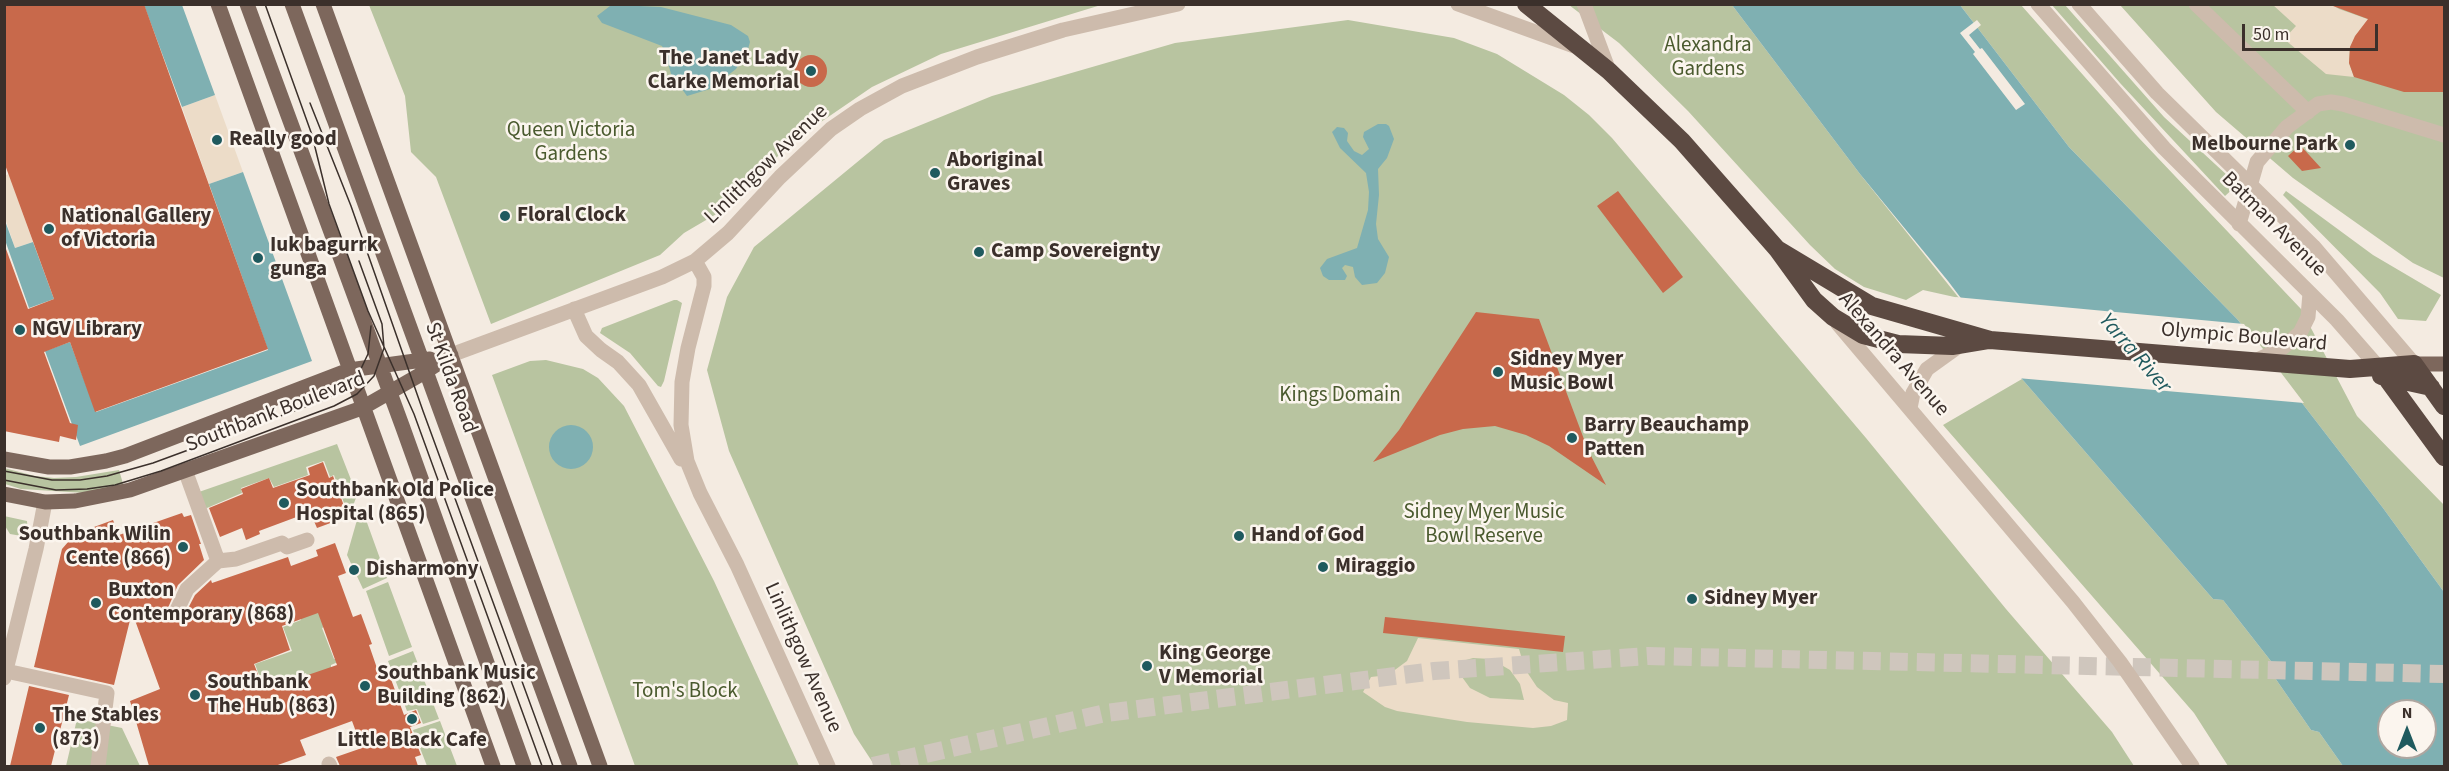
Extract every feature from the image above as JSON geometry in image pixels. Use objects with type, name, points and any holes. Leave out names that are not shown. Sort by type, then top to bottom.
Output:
[{"type":"highway","name":"Alexandra Avenue","points":[[1526,4],[1609,71],[1682,141],[1777,249],[1820,306]]},
{"type":"highway","name":"Olympic Boulevard","points":[[1777,249],[1865,302],[1962,340]]},
{"type":"highway","name":"Olympic Boulevard","points":[[1820,306],[1845,325],[1879,340],[1932,347],[1962,340],[1990,340],[2350,369],[2382,372],[2438,389]]},
{"type":"highway","name":"Olympic Boulevard","points":[[2382,372],[2414,364]]},
{"type":"highway","name":"Batman Avenue","points":[[2414,364],[2438,389],[2445,406]]},
{"type":"highway","name":"Batman Avenue","points":[[2382,372],[2445,457]]},
{"type":"main road","points":[[218,4],[493,766]]},
{"type":"main road","points":[[247,4],[524,766]]},
{"type":"main road","name":"St Kilda Road","points":[[292,4],[570,766]]},
{"type":"main road","name":"St Kilda Road","points":[[323,4],[600,766]]},
{"type":"main road","name":"Southbank Boulevard","points":[[4,494],[45,502],[75,501],[111,495],[362,408],[423,367],[451,355]]},
{"type":"main road","name":"Olympic Boulevard","points":[[2414,364],[2445,364]]},
{"type":"main road","name":"Southbank Boulevard","points":[[4,459],[27,465],[70,467],[125,456],[349,370],[380,366],[423,367]]},
{"type":"street","name":"Linlithgow Avenue","points":[[451,355],[677,270],[695,261],[741,220],[804,152],[855,112],[882,96],[922,77],[1006,47],[1063,30],[1178,4]]},
{"type":"street","points":[[1458,4],[1582,50]]},
{"type":"street","points":[[1584,4],[1609,71]]},
{"type":"street","name":"Batman Avenue","points":[[2038,4],[2164,148],[2310,293],[2382,372]]},
{"type":"street","name":"Batman Avenue","points":[[2079,4],[2157,93],[2313,246],[2414,364]]},
{"type":"street","points":[[2196,4],[2308,112]]},
{"type":"street","points":[[2239,224],[2257,162],[2287,127],[2318,104],[2331,102],[2396,118],[2445,135]]},
{"type":"street","name":"Linlithgow Avenue","points":[[695,261],[704,277],[704,286],[686,357],[680,409],[684,451],[700,493],[738,565],[828,766]]},
{"type":"street","points":[[2253,362],[2285,346],[2304,327],[2309,314],[2310,293]]},
{"type":"street","name":"Alexandra Avenue","points":[[1820,306],[1854,342],[2086,619],[2120,662],[2192,766]]},
{"type":"street","points":[[574,309],[586,336],[618,362],[639,385],[700,493]]},
{"type":"street","points":[[1910,408],[1913,393],[1927,369],[1962,340]]},
{"type":"street","points":[[185,470],[218,561]]},
{"type":"street","points":[[45,502],[36,549],[5,674],[107,693],[98,766]]},
{"type":"street","points":[[177,610],[187,589],[218,561],[236,559],[282,543],[287,546],[307,540]]},
{"type":"green space","name":"Queen Victoria Gardens","points":[[369,5],[1101,5],[941,54],[872,87],[796,139],[718,213],[684,233],[660,255],[491,324],[436,177],[411,152],[405,96]]},
{"type":"green space","name":"Alexandra Gardens","points":[[1569,5],[1732,5],[1860,174],[1959,298],[1923,290],[1906,300],[1864,287],[1835,269],[1810,245],[1688,111],[1619,43]]},
{"type":"green space","points":[[1960,5],[2021,5],[2138,137],[2301,309],[2357,416],[2444,505],[2444,592],[2383,508],[2238,320],[2069,147]]},
{"type":"green space","points":[[2052,5],[2065,5],[2164,117],[2236,186],[2225,196],[2120,83]]},
{"type":"green space","name":"Melbourne Park","points":[[2120,5],[2444,5],[2444,278],[2413,263],[2293,178],[2216,112]]},
{"type":"green space","name":"Kings Domain","points":[[1348,20],[1454,38],[1497,54],[1564,95],[1589,115],[1612,138],[1866,438],[2006,609],[2112,732],[2134,766],[875,766],[854,734],[729,451],[707,370],[727,297],[754,247],[884,140],[992,96],[1175,43]]},
{"type":"green space","points":[[2286,191],[2373,255],[2441,295],[2426,321],[2398,319],[2380,293],[2283,195]]},
{"type":"green space","points":[[674,300],[682,303],[661,387],[630,353],[600,333],[602,328]]},
{"type":"green space","name":"Tom's Block","points":[[546,360],[583,369],[598,378],[624,406],[714,581],[799,766],[635,766],[492,375],[530,361]]},
{"type":"green space","points":[[2022,379],[2213,599],[2223,600],[2274,665],[2273,675],[2311,730],[2319,732],[2343,766],[2228,766],[2194,713],[1943,425]]},
{"type":"green space","points":[[337,444],[357,495],[349,517],[334,475],[330,477],[324,461],[306,467],[308,475],[274,487],[269,478],[241,488],[242,493],[207,508],[202,507],[196,493]]},
{"type":"green space","points":[[4,468],[54,478],[119,470],[124,487],[85,493],[21,489],[5,484]]},
{"type":"green space","points":[[361,506],[387,578],[363,589],[347,555]]},
{"type":"green space","points":[[4,516],[27,521],[28,537],[10,534],[5,526]]},
{"type":"green space","points":[[388,582],[412,647],[389,656],[366,591]]},
{"type":"green space","points":[[343,590],[326,626],[322,628],[334,659],[338,662],[331,665],[315,697],[306,673],[282,681],[291,706],[274,716],[255,664],[292,651],[283,627],[301,620],[298,611]]},
{"type":"green space","points":[[413,651],[439,719],[423,724],[417,709],[407,711],[388,661]]},
{"type":"green space","points":[[77,719],[122,728],[140,766],[66,766]]},
{"type":"green space","points":[[440,721],[457,766],[427,766],[413,730]]},
{"type":"shaded area","points":[[2273,5],[2333,5],[2373,21],[2358,33],[2350,47],[2349,63],[2354,77],[2326,74],[2284,39],[2296,26]]},
{"type":"shaded area","points":[[215,95],[243,172],[209,184],[182,107]]},
{"type":"shaded area","points":[[9,174],[33,242],[15,248],[5,218],[4,176]]},
{"type":"shaded area","points":[[1418,638],[1519,649],[1525,669],[1537,687],[1554,700],[1568,703],[1567,720],[1551,726],[1533,728],[1467,722],[1397,711],[1385,707],[1363,692],[1371,677],[1388,675],[1407,661]],"holes":[[[1491,659],[1510,670],[1520,684],[1524,700],[1490,698],[1470,688],[1462,677],[1461,671],[1466,660]]]},
{"type":"water","points":[[144,5],[182,5],[215,95],[182,107]]},
{"type":"water","name":"Yarra River","points":[[1732,5],[1960,5],[2069,147],[2238,320],[2383,508],[2444,592],[2444,766],[2343,766],[2319,732],[2311,730],[2273,675],[2274,665],[2223,600],[2213,599],[2022,379],[1948,281],[1860,174]]},
{"type":"water","points":[[610,6],[661,7],[731,25],[748,36],[750,42],[748,49],[736,69],[727,76],[710,89],[687,96],[671,74],[662,46],[602,23],[597,16]]},
{"type":"water","points":[[1378,124],[1389,126],[1394,139],[1387,158],[1378,169],[1379,195],[1376,224],[1378,239],[1389,257],[1385,273],[1377,283],[1362,285],[1355,277],[1353,267],[1345,265],[1342,268],[1347,276],[1345,280],[1329,280],[1323,276],[1320,268],[1327,259],[1357,248],[1368,210],[1369,192],[1366,173],[1340,148],[1332,132],[1337,127],[1344,128],[1348,133],[1347,141],[1354,151],[1362,155],[1369,149],[1363,137],[1364,132]]},
{"type":"water","points":[[243,172],[312,361],[80,446],[45,351],[70,342],[96,412],[268,350],[209,184]]},
{"type":"water","points":[[4,218],[15,248],[33,242],[54,299],[29,308],[5,240]]},
{"type":"water","points":[[571,425],[580,426],[587,431],[592,438],[592,456],[587,463],[580,468],[571,469],[562,468],[555,463],[550,456],[549,447],[550,438],[555,431],[562,426]]},
{"type":"pier","points":[[1977,20],[1981,25],[1969,35],[1980,49],[1982,48],[2025,104],[2016,110],[1973,54],[1975,52],[1960,33]]},
{"type":"pier","points":[[1955,297],[2244,324],[2304,403],[2017,378]]},
{"type":"building","points":[[4,4],[144,4],[268,349],[95,412],[70,342],[44,352],[70,423],[78,425],[76,440],[60,436],[59,442],[4,431],[4,249],[6,249],[28,309],[54,299],[4,162]]},
{"type":"building","points":[[2333,4],[2445,4],[2445,92],[2404,92],[2354,77],[2349,63],[2350,47],[2368,19],[2333,6]]},
{"type":"building","name":"The Janet Lady Clarke Memorial","points":[[811,55],[823,59],[827,71],[823,83],[811,87],[799,83],[795,71],[799,59]]},
{"type":"building","points":[[2300,145],[2321,168],[2302,171],[2288,156]]},
{"type":"building","points":[[1618,191],[1683,277],[1663,293],[1597,206]]},
{"type":"building","name":"Sidney Myer Music Bowl","points":[[1476,312],[1539,319],[1588,450],[1606,485],[1549,446],[1526,435],[1495,426],[1463,429],[1440,435],[1373,462],[1399,430]]},
{"type":"building","name":"Southbank Old Police Hospital (865)","points":[[323,462],[329,478],[333,476],[344,506],[340,507],[344,518],[317,528],[310,512],[259,531],[260,534],[246,540],[242,528],[220,537],[209,508],[243,494],[241,489],[269,478],[273,488],[310,475],[308,468]]},
{"type":"building","points":[[182,513],[184,517],[191,515],[204,560],[178,585],[167,610],[173,619],[183,618],[195,595],[211,580],[212,583],[288,557],[291,566],[318,556],[316,550],[335,543],[346,573],[338,576],[353,617],[361,614],[372,644],[369,645],[379,674],[388,671],[404,715],[416,710],[421,723],[410,727],[421,755],[415,757],[418,766],[340,766],[336,757],[362,748],[352,721],[300,740],[306,755],[275,766],[149,766],[130,701],[160,689],[132,612],[114,685],[34,667],[62,549],[75,534],[113,520],[119,535]],"holes":[[[318,613],[337,665],[264,690],[254,664],[290,650],[282,626]]]},
{"type":"building","points":[[1385,617],[1565,636],[1563,652],[1383,633]]},
{"type":"building","name":"The Stables (873)","points":[[29,686],[69,695],[51,766],[10,766]]},
{"type":"tunnel","points":[[873,766],[1106,713],[1434,671],[1648,656],[2444,674]]},
{"type":"tram line","points":[[265,4],[312,135],[329,204],[368,311],[414,414],[542,766]]},
{"type":"tram line","points":[[310,103],[351,206],[423,411],[553,766]]},
{"type":"tram line","points":[[4,480],[56,490],[115,485],[161,471],[334,406],[357,394],[374,376],[384,348],[382,324],[359,261]]},
{"type":"tram line","points":[[4,471],[52,480],[80,480],[107,476],[153,463],[321,401],[341,391],[358,375],[368,354],[371,326]]},
{"type":"place","name":"The Janet Lady Clarke Memorial","points":[[811,71]]},
{"type":"place","name":"Really good","points":[[217,140]]},
{"type":"place","name":"Melbourne Park","points":[[2350,145]]},
{"type":"place","name":"Aboriginal Graves","points":[[935,173]]},
{"type":"place","name":"Floral Clock","points":[[505,216]]},
{"type":"place","name":"National Gallery of Victoria","points":[[49,229]]},
{"type":"place","name":"Camp Sovereignty","points":[[979,252]]},
{"type":"place","name":"Iuk bagurrk gunga","points":[[258,258]]},
{"type":"place","name":"NGV Library","points":[[20,330]]},
{"type":"place","name":"Sidney Myer Music Bowl","points":[[1498,372]]},
{"type":"place","name":"Barry Beauchamp Patten","points":[[1572,438]]},
{"type":"place","name":"Southbank Old Police Hospital (865)","points":[[284,503]]},
{"type":"place","name":"Hand of God","points":[[1239,536]]},
{"type":"place","name":"Southbank Wilin Cente (866)","points":[[183,547]]},
{"type":"place","name":"Miraggio","points":[[1323,567]]},
{"type":"place","name":"Disharmony","points":[[354,570]]},
{"type":"place","name":"Sidney Myer","points":[[1692,599]]},
{"type":"place","name":"Buxton Contemporary (868)","points":[[96,603]]},
{"type":"place","name":"King George V Memorial","points":[[1147,666]]},
{"type":"place","name":"Southbank Music Building (862)","points":[[365,686]]},
{"type":"place","name":"Southbank The Hub (863)","points":[[195,695]]},
{"type":"place","name":"Little Black Cafe","points":[[412,719]]},
{"type":"place","name":"The Stables (873)","points":[[40,728]]},
{"type":"park label","name":"Sidney Myer Music Bowl Reserve","points":[[1484,525]]}]
